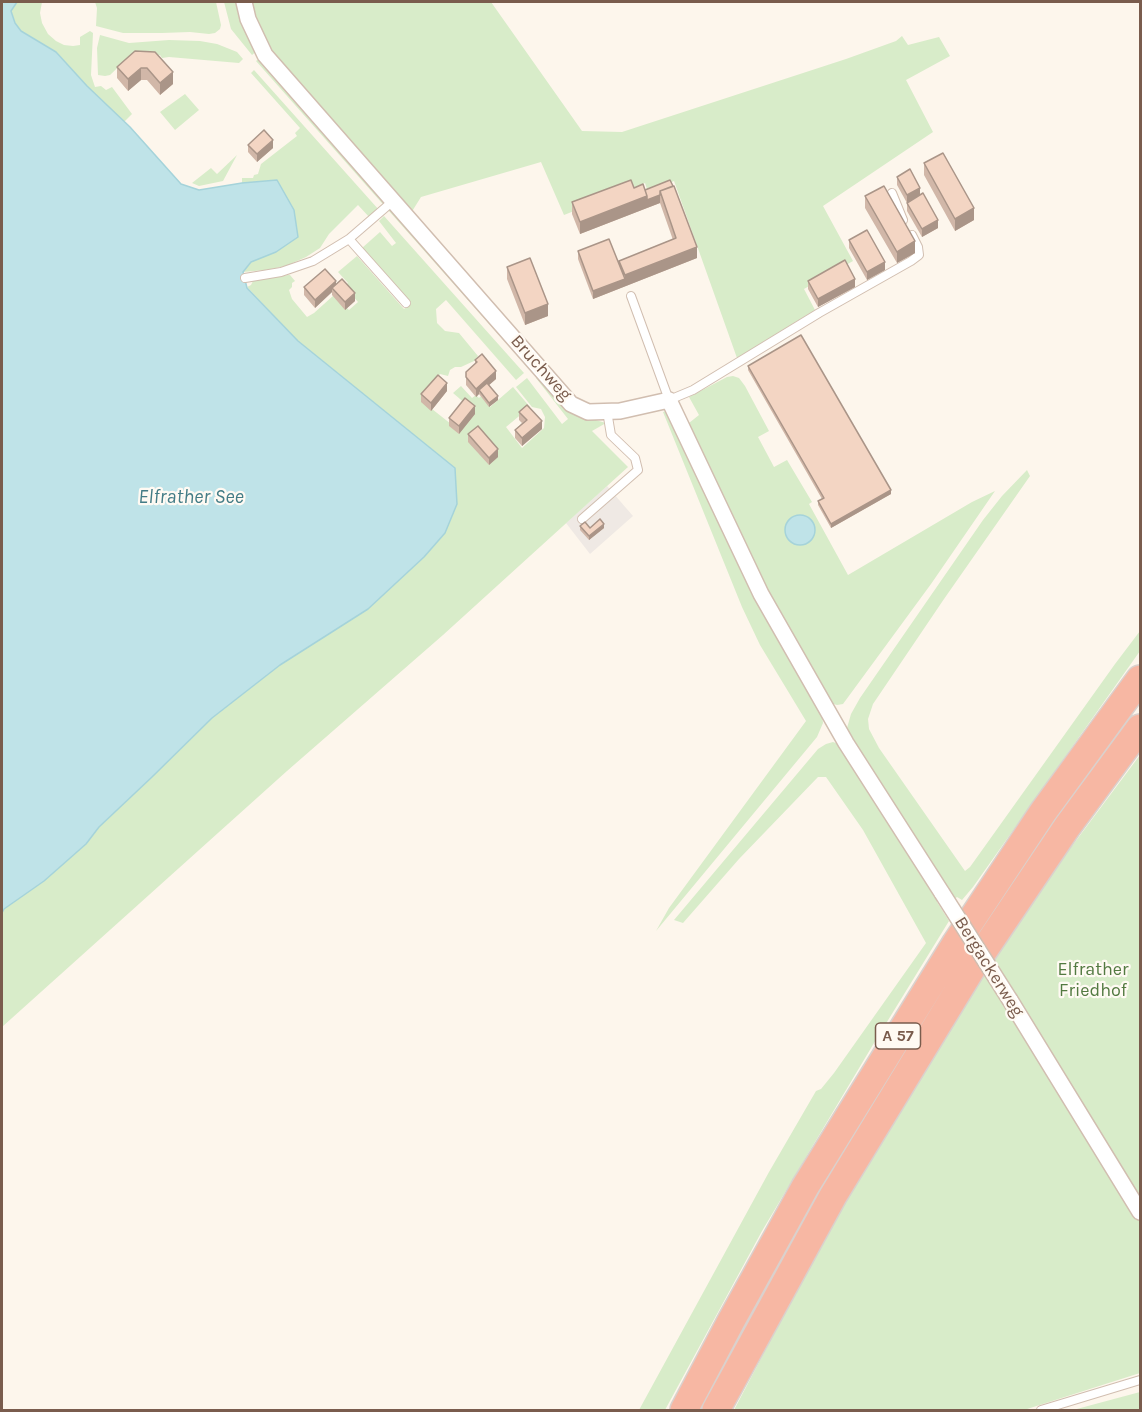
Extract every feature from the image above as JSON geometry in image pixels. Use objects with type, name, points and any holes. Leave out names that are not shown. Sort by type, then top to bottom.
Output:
[{"type":"highway","name":"A 57","points":[[684,1410],[805,1187],[949,953],[1043,812],[1140,679]]},
{"type":"highway","name":"A 57","points":[[716,1410],[833,1196],[972,969],[1067,827],[1140,728]]},
{"type":"street","name":"Bruchweg","points":[[244,2],[248,19],[262,52],[571,404],[588,412],[620,411],[669,400]]},
{"type":"street","name":"Bergackerweg","points":[[669,400],[761,594],[846,744],[1010,1000],[1140,1212]]},
{"type":"lane","points":[[631,296],[669,400],[693,390],[919,255],[918,247],[892,194]]},
{"type":"lane","points":[[245,278],[281,272],[313,261],[349,239],[393,201]]},
{"type":"lane","points":[[349,239],[406,303]]},
{"type":"lane","points":[[582,519],[638,470],[635,458],[611,435],[607,411]]},
{"type":"lane","points":[[1041,1410],[1140,1380]]},
{"type":"shaded area","points":[[607,486],[633,516],[590,554],[566,523]]},
{"type":"green space","points":[[17,2],[42,2],[40,13],[42,23],[48,34],[64,45],[80,45],[80,37],[90,31],[93,33],[91,75],[95,87],[101,86],[106,90],[112,87],[132,114],[124,122],[56,52],[21,31],[11,11]]},
{"type":"green space","points":[[95,2],[216,2],[221,25],[215,33],[209,34],[123,33],[96,26]]},
{"type":"green space","points":[[224,2],[236,2],[238,14],[258,50],[252,55],[231,29]]},
{"type":"green space","points":[[252,2],[491,2],[582,131],[622,132],[846,59],[896,41],[902,36],[908,45],[939,37],[950,56],[906,80],[933,132],[823,206],[853,261],[804,289],[815,310],[737,358],[674,181],[648,192],[645,183],[564,215],[541,162],[421,197],[411,213],[269,49]]},
{"type":"green space","points":[[100,35],[129,43],[169,40],[200,41],[217,44],[237,52],[243,59],[239,63],[132,54],[110,75],[98,75],[97,48]]},
{"type":"green space","points":[[261,57],[533,364],[529,369],[256,61]]},
{"type":"green space","points":[[254,70],[379,210],[370,218],[358,205],[329,234],[320,248],[306,257],[286,266],[243,272],[251,262],[277,180],[242,183],[242,178],[253,178],[258,174],[261,164],[297,136],[295,133],[300,128],[251,73]]},
{"type":"green space","points":[[185,94],[199,110],[175,130],[160,112]]},
{"type":"green space","points":[[237,155],[223,181],[199,186],[192,183],[211,168],[217,174]]},
{"type":"green space","points":[[384,216],[524,373],[516,380],[446,300],[436,309],[437,323],[445,331],[459,333],[478,356],[474,361],[450,370],[448,376],[440,374],[435,382],[432,409],[451,424],[467,405],[453,393],[461,386],[472,398],[476,395],[479,398],[481,396],[490,407],[513,387],[530,407],[506,427],[522,448],[544,428],[545,417],[541,409],[532,407],[516,387],[527,378],[562,424],[568,419],[536,378],[541,374],[574,414],[606,423],[592,431],[628,467],[443,635],[287,771],[2,1027],[3,909],[44,881],[86,844],[99,827],[212,718],[280,665],[368,609],[424,557],[445,533],[455,468],[298,341],[247,287],[255,280],[290,275],[295,281],[289,290],[292,299],[307,317],[334,295],[349,310],[358,302],[344,286],[348,283],[338,272],[357,256],[404,309],[411,303],[362,248],[380,232],[392,246],[396,243],[379,221]]},
{"type":"green space","points":[[733,376],[739,378],[745,386],[769,431],[758,437],[774,467],[787,460],[812,502],[809,504],[848,575],[972,502],[995,491],[931,584],[843,704],[830,703],[762,584],[689,423],[699,415],[689,397]]},
{"type":"green space","points":[[666,411],[822,714],[823,723],[817,737],[656,931],[669,908],[806,721],[760,645],[742,607],[663,412]]},
{"type":"green space","points":[[1027,470],[1030,476],[873,704],[868,719],[869,729],[879,748],[965,871],[1140,631],[1140,651],[973,887],[962,900],[957,897],[953,900],[849,738],[847,728],[851,714],[860,698],[983,520]]},
{"type":"green space","points":[[833,742],[838,744],[939,900],[937,902],[949,921],[762,1231],[665,1410],[639,1410],[816,1091],[821,1089],[834,1073],[926,943],[863,830],[826,777],[818,777],[739,859],[683,923],[674,920],[818,749]]},
{"type":"green space","name":"Elfrather Friedhof","points":[[1140,755],[1140,1373],[1024,1410],[734,1410],[843,1202],[1001,941]]},
{"type":"green space","points":[[1140,1392],[1140,1410],[1073,1410]]},
{"type":"water","name":"Elfrather See","points":[[2,2],[17,2],[11,11],[21,31],[56,52],[87,86],[130,127],[181,184],[199,190],[277,180],[294,210],[298,237],[276,252],[251,262],[243,272],[247,288],[298,341],[455,468],[457,504],[445,533],[424,557],[368,609],[280,665],[212,718],[99,827],[86,844],[44,881],[4,909],[2,913]]},
{"type":"water","points":[[800,515],[811,519],[815,530],[811,541],[800,545],[789,541],[785,530],[789,519]]},
{"type":"building","points":[[135,51],[155,52],[173,72],[160,83],[147,68],[141,68],[128,79],[117,67]]},
{"type":"building","points":[[264,130],[273,140],[257,154],[248,145]]},
{"type":"building","points":[[943,153],[974,208],[955,219],[924,163]]},
{"type":"building","points":[[910,169],[920,188],[907,195],[897,177]]},
{"type":"building","points":[[631,180],[634,188],[643,184],[647,196],[580,222],[572,202]]},
{"type":"building","points":[[670,180],[673,186],[647,200],[645,190]]},
{"type":"building","points":[[674,186],[697,247],[625,275],[619,261],[676,238],[660,191]]},
{"type":"building","points":[[884,186],[915,241],[897,252],[865,196]]},
{"type":"building","points":[[923,193],[938,220],[922,229],[907,203]]},
{"type":"building","points":[[867,230],[885,262],[867,272],[849,240]]},
{"type":"building","points":[[609,239],[625,279],[593,291],[578,251]]},
{"type":"building","points":[[530,258],[548,304],[525,313],[507,267]]},
{"type":"building","points":[[845,260],[855,279],[818,299],[808,281]]},
{"type":"building","points":[[325,269],[336,281],[315,300],[304,287]]},
{"type":"building","points":[[342,279],[355,293],[345,302],[332,288]]},
{"type":"building","points":[[801,335],[891,490],[831,524],[818,501],[824,498],[748,366]]},
{"type":"building","points":[[482,354],[496,371],[476,389],[466,377],[466,372]]},
{"type":"building","points":[[438,375],[447,383],[431,403],[421,394]]},
{"type":"building","points":[[487,383],[498,396],[489,403],[479,390]]},
{"type":"building","points":[[465,398],[475,406],[459,426],[449,418]]},
{"type":"building","points":[[527,405],[542,421],[522,438],[515,430],[527,420],[519,412]]},
{"type":"building","points":[[478,426],[498,449],[489,458],[468,434]]},
{"type":"building","points":[[600,519],[604,524],[589,536],[580,526],[585,522],[590,528]]}]
